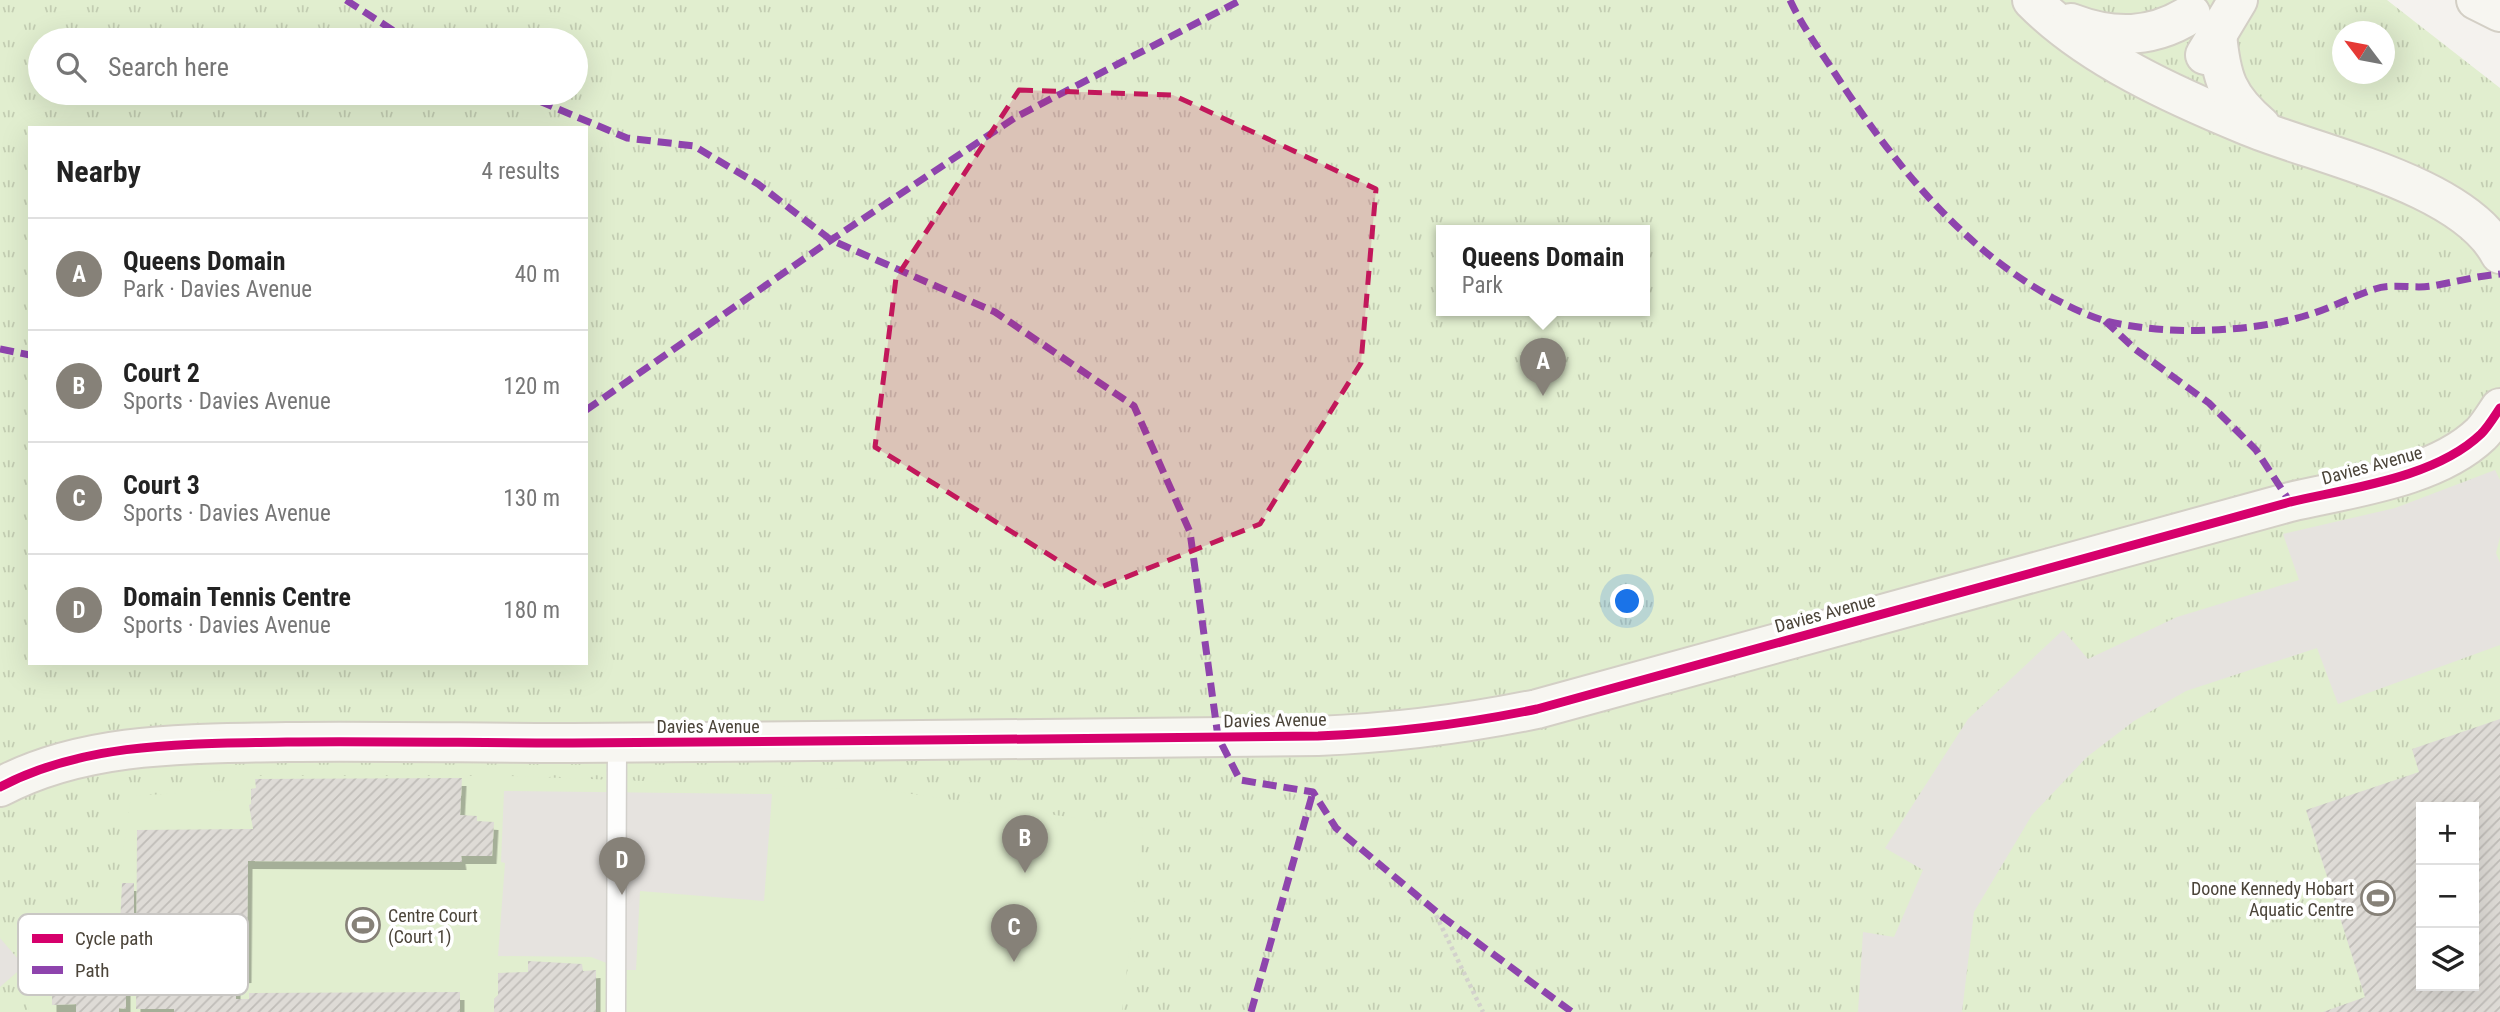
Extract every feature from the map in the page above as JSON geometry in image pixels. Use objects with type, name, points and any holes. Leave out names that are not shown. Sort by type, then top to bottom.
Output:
[{"type":"street","points":[[2035,3],[2068,23],[2102,34],[2129,34],[2164,29],[2206,16],[2238,0]]},
{"type":"street","points":[[2476,0],[2500,12]]},
{"type":"street","points":[[2035,3],[2070,32],[2106,56],[2168,90],[2249,127],[2420,190],[2450,205],[2477,225],[2500,254]]},
{"type":"street","points":[[2168,90],[2173,45],[2206,16]]},
{"type":"street","points":[[2206,16],[2230,93],[2263,128],[2282,139]]},
{"type":"street","name":"Davies Avenue","points":[[0,787],[55,765],[107,752],[166,746],[386,741],[617,742],[1318,736],[1380,733],[1483,720],[1537,709],[2290,502],[2409,474],[2432,466],[2455,453],[2497,424]]},
{"type":"lane","points":[[617,742],[617,1012]]},
{"type":"path","points":[[1433,909],[1483,1012]]},
{"type":"highlighted area","points":[[1019,90],[1173,95],[1376,189],[1361,363],[1260,524],[1101,587],[875,447],[896,278]]},
{"type":"green space","points":[[0,0],[2387,0],[2500,88],[2500,1012],[0,1012]]},
{"type":"green space","points":[[253,776],[510,776],[885,790],[1143,828],[1122,1012],[29,1012],[25,995],[248,995],[248,914],[96,914],[120,875],[131,796],[246,789],[252,786]]},
{"type":"shaded area","points":[[2495,470],[2500,480],[2500,537],[2496,553],[2500,563],[2500,645],[2338,704],[2317,648],[2186,691],[2134,721],[2087,757],[2032,815],[1974,912],[1962,1012],[1858,1012],[1863,932],[1894,937],[1923,870],[1885,848],[1968,719],[2063,630],[2088,659],[2177,617],[2299,580],[2283,534],[2395,508]]},
{"type":"shaded area","points":[[504,791],[772,794],[764,901],[640,891],[636,970],[625,970],[591,957],[498,956],[505,863],[501,862]]},
{"type":"shaded area","points":[[0,938],[18,959],[18,971],[0,987]]},
{"type":"building","name":"Doone Kennedy Hobart Aquatic Centre","points":[[2500,719],[2500,1012],[2323,1012],[2365,997],[2306,810],[2419,772],[2412,749]]},
{"type":"building","points":[[462,778],[460,815],[477,816],[477,821],[494,822],[492,856],[461,856],[462,862],[248,861],[248,914],[137,914],[137,830],[253,829],[249,805],[251,789],[256,788],[255,779]]},
{"type":"building","points":[[122,883],[134,883],[134,914],[121,914]]},
{"type":"building","points":[[528,961],[582,964],[583,971],[596,970],[596,1012],[494,1012],[494,999],[498,995],[498,973],[528,972]]},
{"type":"building","points":[[460,992],[460,1012],[174,1012],[174,1009],[136,1009],[136,995],[236,995],[236,999],[249,999],[249,993]]},
{"type":"building","points":[[52,995],[126,995],[126,1009],[119,1008],[119,1012],[76,1012],[76,1004],[52,1005]]},
{"type":"marked path","points":[[346,0],[389,28]]},
{"type":"marked path","points":[[588,409],[831,240],[1016,117],[1241,0]]},
{"type":"marked path","points":[[1790,0],[1856,105],[1930,199],[1988,254],[2019,277],[2053,298],[2093,317],[2119,324],[2159,329],[2199,331],[2237,328],[2299,318],[2382,287],[2432,286],[2500,274]]},
{"type":"marked path","points":[[549,105],[627,138],[694,146],[758,184],[831,240],[995,312],[1134,406],[1190,532],[1218,737],[1240,780],[1313,792],[1336,828],[1444,918],[1572,1012]]},
{"type":"marked path","points":[[2105,321],[2135,349],[2209,403],[2256,450],[2290,502]]},
{"type":"marked path","points":[[0,349],[28,355]]},
{"type":"marked path","points":[[1251,1012],[1313,792]]},
{"type":"cycle path","points":[[0,787],[33,772],[104,753],[214,743],[573,743],[1318,736],[1374,733],[1483,719],[1537,709],[2290,502],[2391,479],[2440,461],[2462,449],[2484,431],[2500,408]]},
{"type":"place","name":"Queens Domain","points":[[1543,396]]},
{"type":"place","name":"Court 2","points":[[1025,873]]},
{"type":"place","name":"Domain Tennis Centre","points":[[622,895]]},
{"type":"place","name":"Doone Kennedy Hobart Aquatic Centre","points":[[2378,898]]},
{"type":"place","name":"Centre Court (Court 1)","points":[[363,925]]},
{"type":"place","name":"Court 3","points":[[1014,962]]}]
